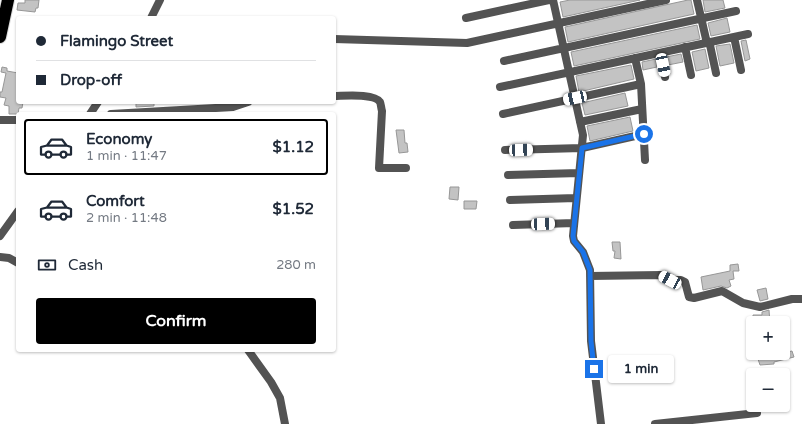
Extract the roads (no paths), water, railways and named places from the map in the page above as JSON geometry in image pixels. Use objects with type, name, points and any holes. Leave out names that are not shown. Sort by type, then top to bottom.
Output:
[{"type":"highway","points":[[0,37],[8,0]]},
{"type":"street","points":[[152,16],[160,0]]},
{"type":"street","points":[[466,18],[517,3],[549,0]]},
{"type":"street","points":[[553,0],[583,135],[573,238],[587,260],[590,276],[591,341],[601,424]]},
{"type":"street","points":[[336,39],[467,44],[666,0]]},
{"type":"street","points":[[697,0],[716,73]]},
{"type":"street","points":[[504,61],[736,10]]},
{"type":"street","points":[[500,88],[748,34]]},
{"type":"street","points":[[734,37],[741,70]]},
{"type":"street","points":[[685,47],[691,75]]},
{"type":"street","points":[[660,53],[665,77]]},
{"type":"street","points":[[635,58],[641,84],[645,160]]},
{"type":"street","points":[[503,114],[641,84]]},
{"type":"street","points":[[336,96],[370,96],[376,98],[381,103],[382,111],[379,168],[406,168]]},
{"type":"street","points":[[146,112],[233,107],[242,104]]},
{"type":"street","points":[[580,122],[642,109]]},
{"type":"street","points":[[0,120],[16,120]]},
{"type":"street","points":[[505,150],[582,148],[644,134]]},
{"type":"street","points":[[508,175],[579,173]]},
{"type":"street","points":[[510,200],[576,198]]},
{"type":"street","points":[[0,236],[16,214]]},
{"type":"street","points":[[513,226],[574,224]]},
{"type":"street","points":[[0,257],[9,258],[16,262]]},
{"type":"street","points":[[590,276],[661,275],[670,280],[681,280],[685,282],[689,297],[694,298],[722,291],[743,303],[760,307],[792,299],[802,299]]},
{"type":"street","points":[[249,352],[271,382],[280,398],[285,424]]},
{"type":"street","points":[[655,424],[757,413]]}]
